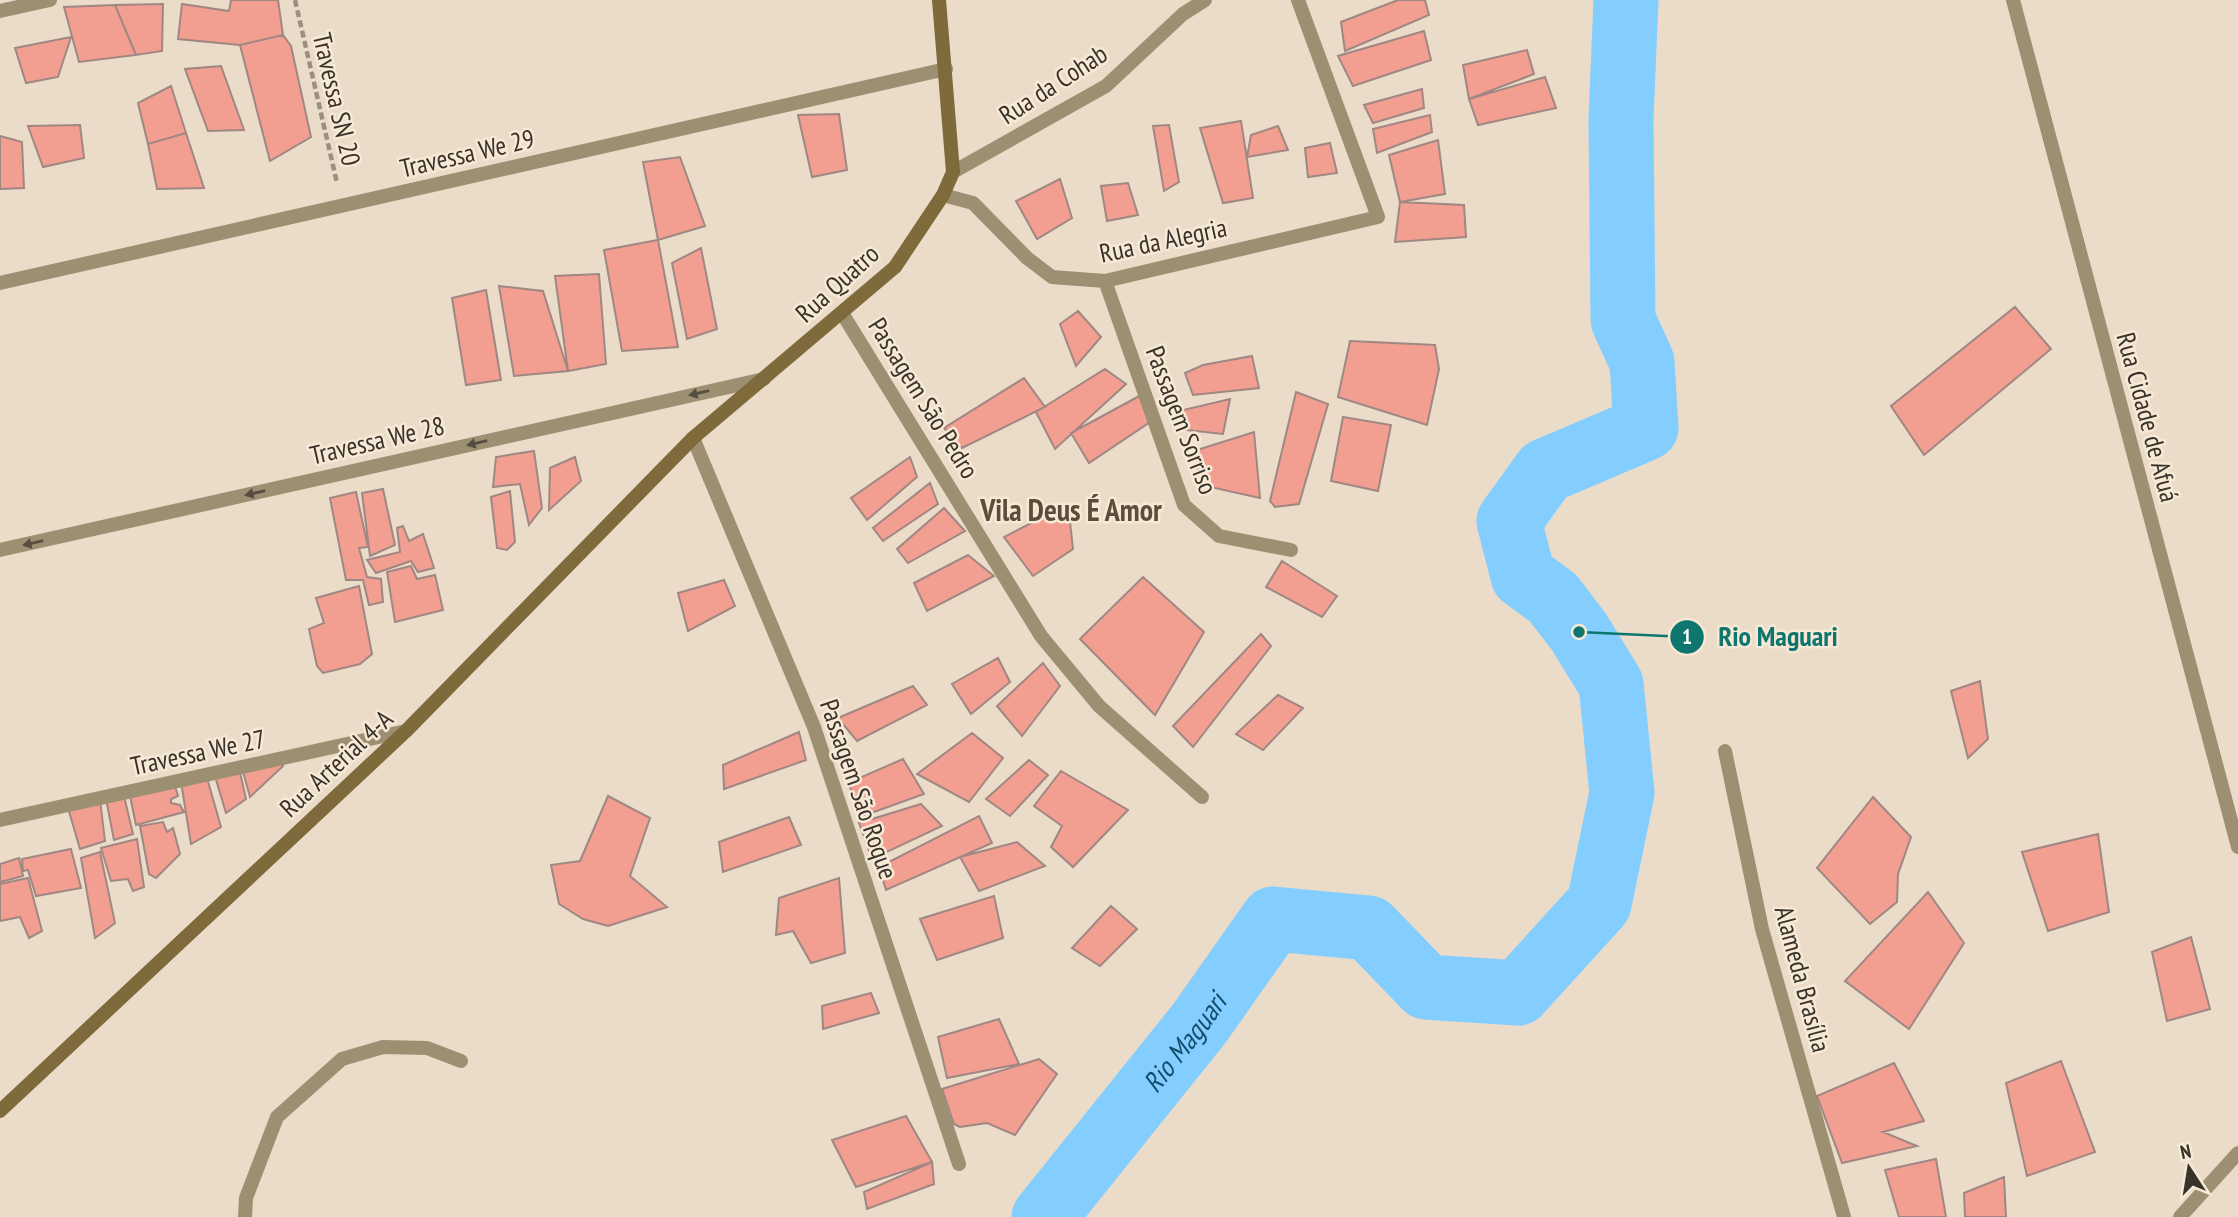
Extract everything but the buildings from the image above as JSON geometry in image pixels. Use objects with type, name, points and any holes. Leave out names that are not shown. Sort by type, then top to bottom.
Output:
[{"type":"main road","name":"Rua Quatro","points":[[693,438],[895,267],[943,195],[953,172],[939,0]]},
{"type":"main road","name":"Rua Arterial 4-A","points":[[0,1111],[406,731],[693,438]]},
{"type":"street","points":[[0,11],[50,0]]},
{"type":"street","name":"Rua da Cohab","points":[[953,172],[1106,86],[1183,14],[1205,0]]},
{"type":"street","name":"Rua da Alegria","points":[[943,195],[973,203],[1027,258],[1052,277],[1105,281],[1378,217],[1298,0]]},
{"type":"street","name":"Rua Cidade de Afuá","points":[[2013,0],[2238,847]]},
{"type":"street","name":"Travessa We 29","points":[[0,284],[946,69]]},
{"type":"street","name":"Passagem Sorriso","points":[[1105,281],[1184,505],[1219,536],[1291,550]]},
{"type":"street","name":"Passagem São Pedro","points":[[842,313],[1041,636],[1099,706],[1202,797]]},
{"type":"street","name":"Travessa We 28","points":[[0,550],[765,379]]},
{"type":"street","name":"Passagem São Roque","points":[[693,438],[814,727],[959,1164]]},
{"type":"street","name":"Travessa We 27","points":[[0,820],[406,731]]},
{"type":"street","name":"Alameda Brasília","points":[[1726,751],[1762,929],[1844,1217]]},
{"type":"street","points":[[245,1217],[246,1198],[277,1117],[342,1059],[383,1047],[427,1048],[460,1061]]},
{"type":"street","points":[[2180,1217],[2238,1153]]},
{"type":"path","name":"Travessa SN 20","points":[[295,0],[343,206]]},
{"type":"waterway","name":"Rio Maguari","points":[[1044,1217],[1199,1024],[1273,919],[1369,928],[1426,987],[1518,993],[1599,904],[1622,793],[1611,684],[1579,632],[1553,598],[1523,576],[1509,521],[1545,471],[1646,428],[1642,362],[1623,320],[1621,119],[1626,0]]},
{"type":"place","name":"Rio Maguari","points":[[1579,632]]},
{"type":"district","name":"Vila Deus É Amor","points":[[1071,509]]}]
